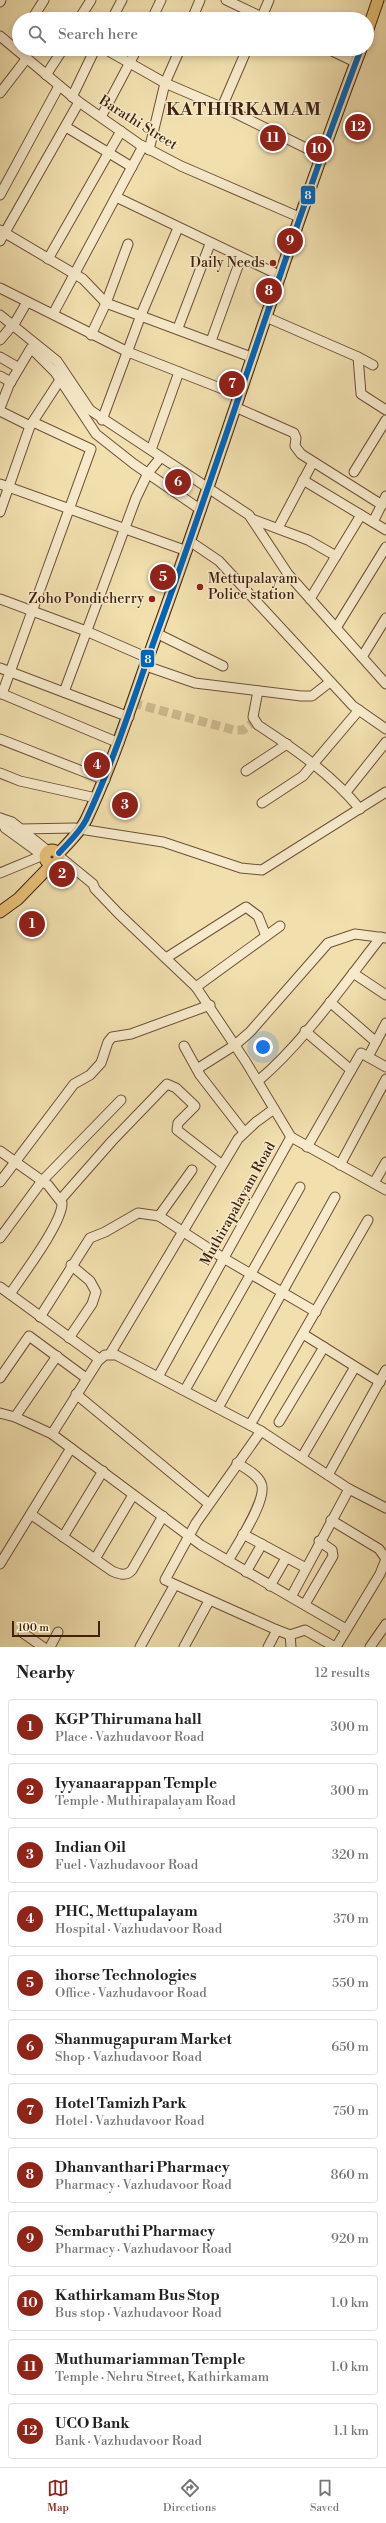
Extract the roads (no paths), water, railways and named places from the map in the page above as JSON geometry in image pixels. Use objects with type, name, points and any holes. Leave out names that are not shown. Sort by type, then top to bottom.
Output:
[{"type":"main road","points":[[374,12],[378,0]]},
{"type":"main road","points":[[4,908],[18,899],[77,828],[82,816],[88,812],[105,780],[209,489],[238,395],[280,276],[320,155],[358,56]]},
{"type":"street","points":[[36,12],[44,0]]},
{"type":"street","points":[[83,12],[91,0]]},
{"type":"street","points":[[116,12],[122,0]]},
{"type":"street","points":[[155,12],[161,0]]},
{"type":"street","points":[[195,12],[200,0]]},
{"type":"street","points":[[226,0],[251,12]]},
{"type":"street","points":[[265,12],[269,0]]},
{"type":"street","name":"Barathi Street","points":[[2,41],[12,44]]},
{"type":"street","points":[[46,75],[58,56]]},
{"type":"street","points":[[92,56],[66,128],[2,235],[80,277],[106,303],[178,328],[252,357]]},
{"type":"street","points":[[118,56],[165,83],[222,107],[320,155]]},
{"type":"street","points":[[101,117],[134,56]]},
{"type":"street","points":[[53,314],[80,277],[116,197],[132,167],[146,148],[165,83],[177,56]]},
{"type":"street","points":[[222,107],[244,56]]},
{"type":"street","points":[[343,56],[356,62]]},
{"type":"street","points":[[0,93],[27,58]]},
{"type":"street","name":"Barathi Street","points":[[27,58],[76,99],[146,148],[181,166],[299,217]]},
{"type":"street","points":[[0,195],[59,86]]},
{"type":"street","points":[[66,128],[132,167]]},
{"type":"street","points":[[48,259],[121,131]]},
{"type":"street","points":[[116,197],[210,244],[280,276]]},
{"type":"street","points":[[102,420],[141,315],[178,228]]},
{"type":"street","points":[[91,335],[106,303],[128,244]]},
{"type":"street","points":[[178,328],[210,244]]},
{"type":"street","points":[[211,341],[241,258]]},
{"type":"street","points":[[0,288],[53,314],[91,335],[128,352],[238,395]]},
{"type":"street","points":[[0,340],[13,325],[27,302]]},
{"type":"street","points":[[0,315],[57,361],[90,410],[102,420],[151,450],[209,489],[237,505],[252,519],[269,547],[310,599],[385,681]]},
{"type":"street","points":[[266,316],[372,365]]},
{"type":"street","points":[[119,743],[1,694],[34,612],[91,450],[0,409],[11,382],[31,348],[55,372],[96,434],[201,510]]},
{"type":"street","points":[[0,357],[19,368]]},
{"type":"street","points":[[358,358],[361,394],[386,410]]},
{"type":"street","points":[[151,450],[180,372]]},
{"type":"street","points":[[0,376],[11,382]]},
{"type":"street","points":[[0,512],[4,485],[32,424],[60,380]]},
{"type":"street","points":[[235,407],[294,433],[296,438],[296,448],[313,462],[384,500],[373,522]]},
{"type":"street","points":[[354,472],[386,420]]},
{"type":"street","points":[[64,692],[123,529],[148,473],[160,457]]},
{"type":"street","points":[[278,528],[313,462]]},
{"type":"street","points":[[303,480],[386,530]]},
{"type":"street","points":[[4,485],[123,529],[189,546],[219,561],[330,682],[359,710],[386,729]]},
{"type":"street","points":[[310,599],[361,515]]},
{"type":"street","points":[[252,519],[308,540],[336,556]]},
{"type":"street","points":[[336,628],[386,547]]},
{"type":"street","points":[[0,599],[86,631],[147,662],[195,683],[309,697],[330,682]]},
{"type":"street","points":[[362,656],[386,618]]},
{"type":"street","points":[[156,634],[223,666]]},
{"type":"street","points":[[0,668],[128,717]]},
{"type":"street","points":[[258,691],[254,717],[255,721],[315,764],[346,792],[360,809]]},
{"type":"street","points":[[262,803],[303,776],[315,764],[359,710]]},
{"type":"street","points":[[0,738],[105,780]]},
{"type":"street","points":[[346,792],[386,742]]},
{"type":"street","points":[[246,771],[287,744]]},
{"type":"street","points":[[0,773],[20,781],[96,798]]},
{"type":"street","points":[[20,829],[77,828],[163,842],[256,871],[262,870],[360,809],[383,797]]},
{"type":"street","points":[[0,818],[12,822],[52,857]]},
{"type":"street","points":[[0,818],[6,828],[52,857]]},
{"type":"street","points":[[0,874],[52,857]]},
{"type":"street","name":"Muthirapalayam Road","points":[[52,857],[89,888],[95,890],[198,989],[258,1081],[291,1137],[225,1259],[159,1375]]},
{"type":"street","points":[[166,958],[246,907],[258,916],[266,936]]},
{"type":"street","points":[[198,989],[280,926]]},
{"type":"street","points":[[197,1069],[235,1045],[283,997],[328,943],[355,934],[384,937]]},
{"type":"street","points":[[258,1081],[272,1069],[384,937]]},
{"type":"street","points":[[353,973],[386,995]]},
{"type":"street","points":[[330,1002],[376,1042]]},
{"type":"street","points":[[0,1182],[74,1084],[90,1075],[101,1062],[108,1042],[112,1037],[131,1034],[209,1004]]},
{"type":"street","points":[[368,1057],[386,1023]]},
{"type":"street","points":[[305,1031],[351,1070]]},
{"type":"street","points":[[184,1046],[197,1069],[244,1132]]},
{"type":"street","points":[[307,1147],[361,1053],[386,1067]]},
{"type":"street","points":[[340,1165],[386,1080]]},
{"type":"street","points":[[61,1199],[112,1140],[168,1084],[176,1088],[195,1106],[178,1123],[177,1130],[221,1164]]},
{"type":"street","points":[[0,1238],[42,1181],[120,1100]]},
{"type":"street","points":[[52,1434],[86,1378],[100,1359],[110,1354],[221,1164],[244,1132],[274,1109]]},
{"type":"street","points":[[291,1137],[386,1190]]},
{"type":"street","points":[[0,1151],[42,1181],[61,1199],[62,1206],[58,1218],[10,1294]]},
{"type":"street","points":[[374,1183],[386,1162]]},
{"type":"street","points":[[159,1216],[192,1170]]},
{"type":"street","points":[[185,1390],[300,1187]]},
{"type":"street","points":[[218,1408],[335,1197]]},
{"type":"street","points":[[40,1316],[71,1265],[90,1238],[105,1232],[138,1213],[159,1216],[225,1259],[316,1312]]},
{"type":"street","points":[[250,1425],[368,1220]]},
{"type":"street","points":[[69,1338],[92,1304],[96,1292],[90,1280],[71,1265]]},
{"type":"street","points":[[0,1287],[100,1359]]},
{"type":"street","points":[[303,1334],[380,1382]]},
{"type":"street","points":[[0,1378],[29,1336],[86,1378]]},
{"type":"street","points":[[279,1422],[324,1347]]},
{"type":"street","points":[[110,1354],[122,1357],[159,1375],[261,1431],[349,1489],[386,1508]]},
{"type":"street","points":[[15,1417],[57,1356]]},
{"type":"street","points":[[302,1458],[355,1367]]},
{"type":"street","points":[[328,1475],[386,1370]]},
{"type":"street","points":[[76,1394],[209,1504]]},
{"type":"street","points":[[0,1413],[15,1417],[52,1434],[188,1535],[228,1562],[305,1604],[346,1629]]},
{"type":"street","points":[[261,1431],[237,1463],[188,1535],[165,1578],[166,1582],[290,1635],[305,1630],[335,1647],[380,1574],[386,1559],[379,1548],[331,1520]]},
{"type":"street","points":[[0,1564],[32,1515],[71,1448]]},
{"type":"street","points":[[228,1562],[261,1500],[262,1484],[255,1475],[237,1463]]},
{"type":"street","points":[[63,1537],[103,1471]]},
{"type":"street","points":[[291,1597],[319,1541],[349,1489]]},
{"type":"street","points":[[94,1559],[134,1495]]},
{"type":"street","points":[[32,1515],[94,1559],[119,1574],[129,1574],[163,1516]]},
{"type":"street","points":[[243,1534],[306,1568]]},
{"type":"street","points":[[305,1604],[333,1556],[332,1550],[319,1541]]},
{"type":"street","points":[[246,1572],[262,1544]]},
{"type":"street","points":[[270,1586],[286,1558]]},
{"type":"street","points":[[140,1647],[174,1586]]},
{"type":"street","points":[[184,1647],[209,1601]]},
{"type":"street","points":[[370,1647],[386,1624]]},
{"type":"street","points":[[268,1647],[277,1630]]},
{"type":"street","points":[[50,1647],[58,1632]]},
{"type":"street","points":[[23,1633],[43,1647]]},
{"type":"street","points":[[290,1635],[292,1647]]},
{"type":"tunnel","points":[[133,703],[234,730],[243,730],[255,721]]},
{"type":"place","name":"UCO Bank","points":[[358,127]]},
{"type":"place","name":"Muthumariamman Temple","points":[[273,138]]},
{"type":"place","name":"Kathirkamam Bus Stop","points":[[319,149]]},
{"type":"place","name":"Sembaruthi Pharmacy","points":[[290,241]]},
{"type":"place","name":"Daily Needs","points":[[273,263]]},
{"type":"place","name":"Dhanvanthari Pharmacy","points":[[269,291]]},
{"type":"place","name":"Hotel Tamizh Park","points":[[232,384]]},
{"type":"place","name":"Shanmugapuram Market","points":[[178,482]]},
{"type":"place","name":"ihorse Technologies","points":[[163,577]]},
{"type":"place","name":"Mettupalayam Police station","points":[[200,587]]},
{"type":"place","name":"Zoho Pondicherry","points":[[152,599]]},
{"type":"place","name":"PHC, Mettupalayam","points":[[97,765]]},
{"type":"place","name":"Indian Oil","points":[[125,805]]},
{"type":"place","name":"Iyyanaarappan Temple","points":[[62,874]]},
{"type":"place","name":"KGP Thirumana hall","points":[[32,924]]},
{"type":"district","name":"KATHIRKAMAM","points":[[244,109]]}]
